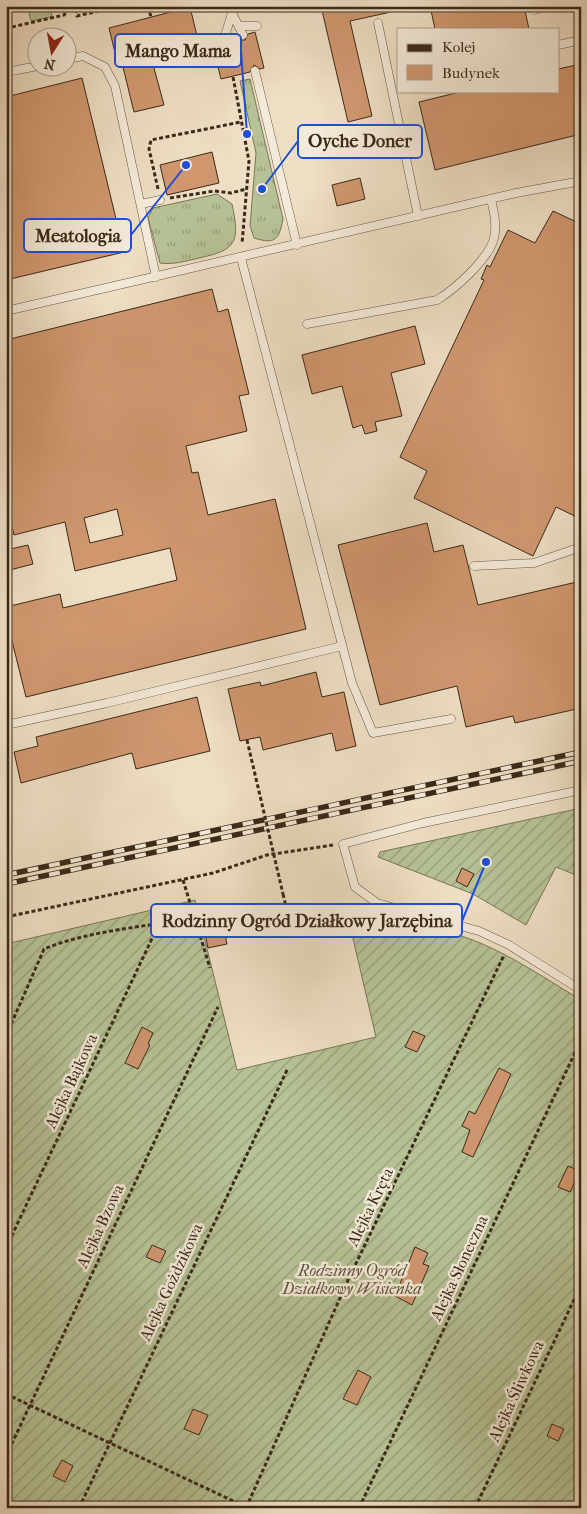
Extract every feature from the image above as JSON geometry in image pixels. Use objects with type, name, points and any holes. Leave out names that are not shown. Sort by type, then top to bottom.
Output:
[{"type":"lane","points":[[533,6],[534,10],[548,6]]},
{"type":"lane","points":[[231,10],[243,35]]},
{"type":"lane","points":[[224,39],[231,10]]},
{"type":"lane","points":[[378,24],[395,82],[418,216]]},
{"type":"lane","points":[[239,26],[257,26]]},
{"type":"lane","points":[[560,45],[581,40]]},
{"type":"lane","points":[[78,57],[83,56],[106,67],[112,79],[156,277]]},
{"type":"lane","points":[[6,72],[28,68]]},
{"type":"lane","points":[[255,71],[297,245]]},
{"type":"lane","points":[[6,311],[492,199],[581,181]]},
{"type":"lane","points":[[307,324],[437,300],[450,292],[486,255],[494,239],[496,222],[492,199]]},
{"type":"lane","points":[[141,204],[160,200]]},
{"type":"lane","points":[[241,258],[352,684],[373,733],[451,719]]},
{"type":"lane","points":[[474,566],[534,563],[581,547]]},
{"type":"lane","points":[[6,725],[107,703],[342,646]]},
{"type":"lane","points":[[581,790],[422,823],[343,844],[355,887],[377,903],[478,931],[509,945],[581,990]]},
{"type":"lane","points":[[350,924],[359,922],[377,903]]},
{"type":"path","points":[[76,9],[77,16],[120,6]]},
{"type":"path","points":[[148,6],[151,17]]},
{"type":"path","points":[[12,27],[64,15],[67,11]]},
{"type":"path","points":[[232,77],[249,161],[241,258]]},
{"type":"path","points":[[241,122],[151,140],[149,149],[160,200],[214,191],[231,192],[246,189]]},
{"type":"path","points":[[247,740],[293,936],[350,924]]},
{"type":"path","points":[[6,917],[213,873],[267,855],[343,844]]},
{"type":"path","points":[[183,880],[210,968]]},
{"type":"path","points":[[6,1036],[44,949],[123,929],[195,918]]},
{"type":"path","name":"Alejka Bajkowa","points":[[6,1248],[156,930],[155,924]]},
{"type":"path","name":"Alejka Kręta","points":[[247,1507],[349,1278],[509,945]]},
{"type":"path","name":"Alejka Bzowa","points":[[6,1456],[218,1007]]},
{"type":"path","name":"Alejka Słoneczna","points":[[359,1508],[581,1040]]},
{"type":"path","name":"Alejka Gożdzikowa","points":[[79,1508],[288,1068]]},
{"type":"path","name":"Alejka Śliwkowa","points":[[475,1508],[581,1285]]},
{"type":"path","points":[[6,1394],[110,1441],[247,1507]]},
{"type":"green space","points":[[27,6],[50,6],[52,17],[31,21]]},
{"type":"green space","points":[[250,79],[283,219],[278,236],[267,241],[254,238],[250,226],[256,153],[240,81]]},
{"type":"green space","points":[[217,194],[232,204],[236,227],[233,242],[221,252],[212,255],[180,262],[160,263],[148,218],[153,208]]},
{"type":"green space","points":[[581,808],[581,877],[556,867],[526,925],[473,894],[378,857],[380,852]]},
{"type":"green space","name":"Rodzinny Ogród Działkowy Wisienka","points":[[195,900],[237,1070],[376,1037],[351,930],[420,922],[419,927],[463,936],[504,954],[581,1000],[581,1508],[6,1508],[6,944]]},
{"type":"building","points":[[321,6],[391,6],[391,12],[350,21],[372,116],[348,122]]},
{"type":"building","points":[[430,6],[524,6],[529,28],[435,28]]},
{"type":"building","points":[[190,7],[198,40],[152,51],[154,68],[164,105],[134,112],[121,59],[117,61],[109,28]]},
{"type":"building","points":[[255,32],[264,68],[260,69],[254,65],[250,72],[221,79],[212,43],[219,41],[226,44],[230,38],[237,36],[240,40],[245,40],[248,34]]},
{"type":"building","points":[[581,64],[581,134],[435,170],[419,102],[460,92],[560,92],[560,69]]},
{"type":"building","points":[[82,78],[124,252],[6,280],[6,97]]},
{"type":"building","points":[[212,152],[219,183],[167,195],[160,165]]},
{"type":"building","points":[[360,178],[365,199],[337,206],[332,185]]},
{"type":"building","points":[[553,211],[581,224],[581,519],[556,507],[533,556],[414,498],[427,471],[400,457],[484,280],[481,279],[487,265],[490,267],[508,230],[535,243]]},
{"type":"building","points":[[212,289],[218,312],[228,309],[249,394],[239,396],[247,431],[186,446],[192,473],[198,472],[208,515],[275,499],[306,629],[26,697],[6,617],[6,607],[60,594],[63,608],[177,580],[170,548],[75,571],[65,522],[14,535],[6,502],[6,340]],"holes":[[[117,509],[123,535],[90,543],[84,518]]]},
{"type":"building","points":[[415,326],[425,364],[391,373],[402,416],[375,422],[377,431],[365,434],[362,425],[353,428],[342,386],[312,394],[302,355]]},
{"type":"building","points":[[427,523],[434,552],[463,545],[478,605],[581,581],[581,708],[515,723],[513,716],[466,727],[457,686],[380,705],[338,545]]},
{"type":"building","points":[[28,545],[33,564],[6,571],[6,550]]},
{"type":"building","points":[[316,672],[322,697],[344,692],[356,746],[336,751],[332,733],[263,750],[260,737],[240,741],[228,689],[260,682],[261,686]]},
{"type":"building","points":[[197,697],[210,751],[136,769],[132,753],[21,783],[14,752],[38,746],[36,737]]},
{"type":"building","points":[[462,868],[474,874],[467,887],[456,881]]},
{"type":"building","points":[[224,929],[227,944],[208,948],[205,933]]},
{"type":"building","points":[[142,1027],[153,1033],[148,1044],[150,1045],[138,1069],[125,1063]]},
{"type":"building","points":[[413,1031],[425,1036],[417,1052],[405,1047]]},
{"type":"building","points":[[499,1068],[511,1074],[473,1157],[462,1152],[470,1130],[462,1126],[469,1111],[475,1114]]},
{"type":"building","points":[[568,1166],[580,1171],[570,1192],[558,1187]]},
{"type":"building","points":[[152,1245],[166,1251],[160,1263],[146,1257]]},
{"type":"building","points":[[415,1247],[428,1253],[423,1264],[429,1266],[412,1305],[395,1296]]},
{"type":"building","points":[[358,1370],[371,1377],[357,1405],[343,1399]]},
{"type":"building","points":[[193,1409],[208,1415],[199,1435],[184,1429]]},
{"type":"building","points":[[552,1424],[564,1429],[558,1441],[547,1436]]},
{"type":"building","points":[[62,1460],[73,1466],[65,1482],[53,1476]]},
{"type":"railway","points":[[6,875],[581,752]]},
{"type":"railway","points":[[6,884],[581,761]]},
{"type":"place","name":"Mango Mama","points":[[247,134]]},
{"type":"place","name":"Meatologia","points":[[186,165]]},
{"type":"place","name":"Oyche Doner","points":[[262,189]]},
{"type":"place","name":"Rodzinny Ogród Działkowy Jarzębina","points":[[486,862]]}]
